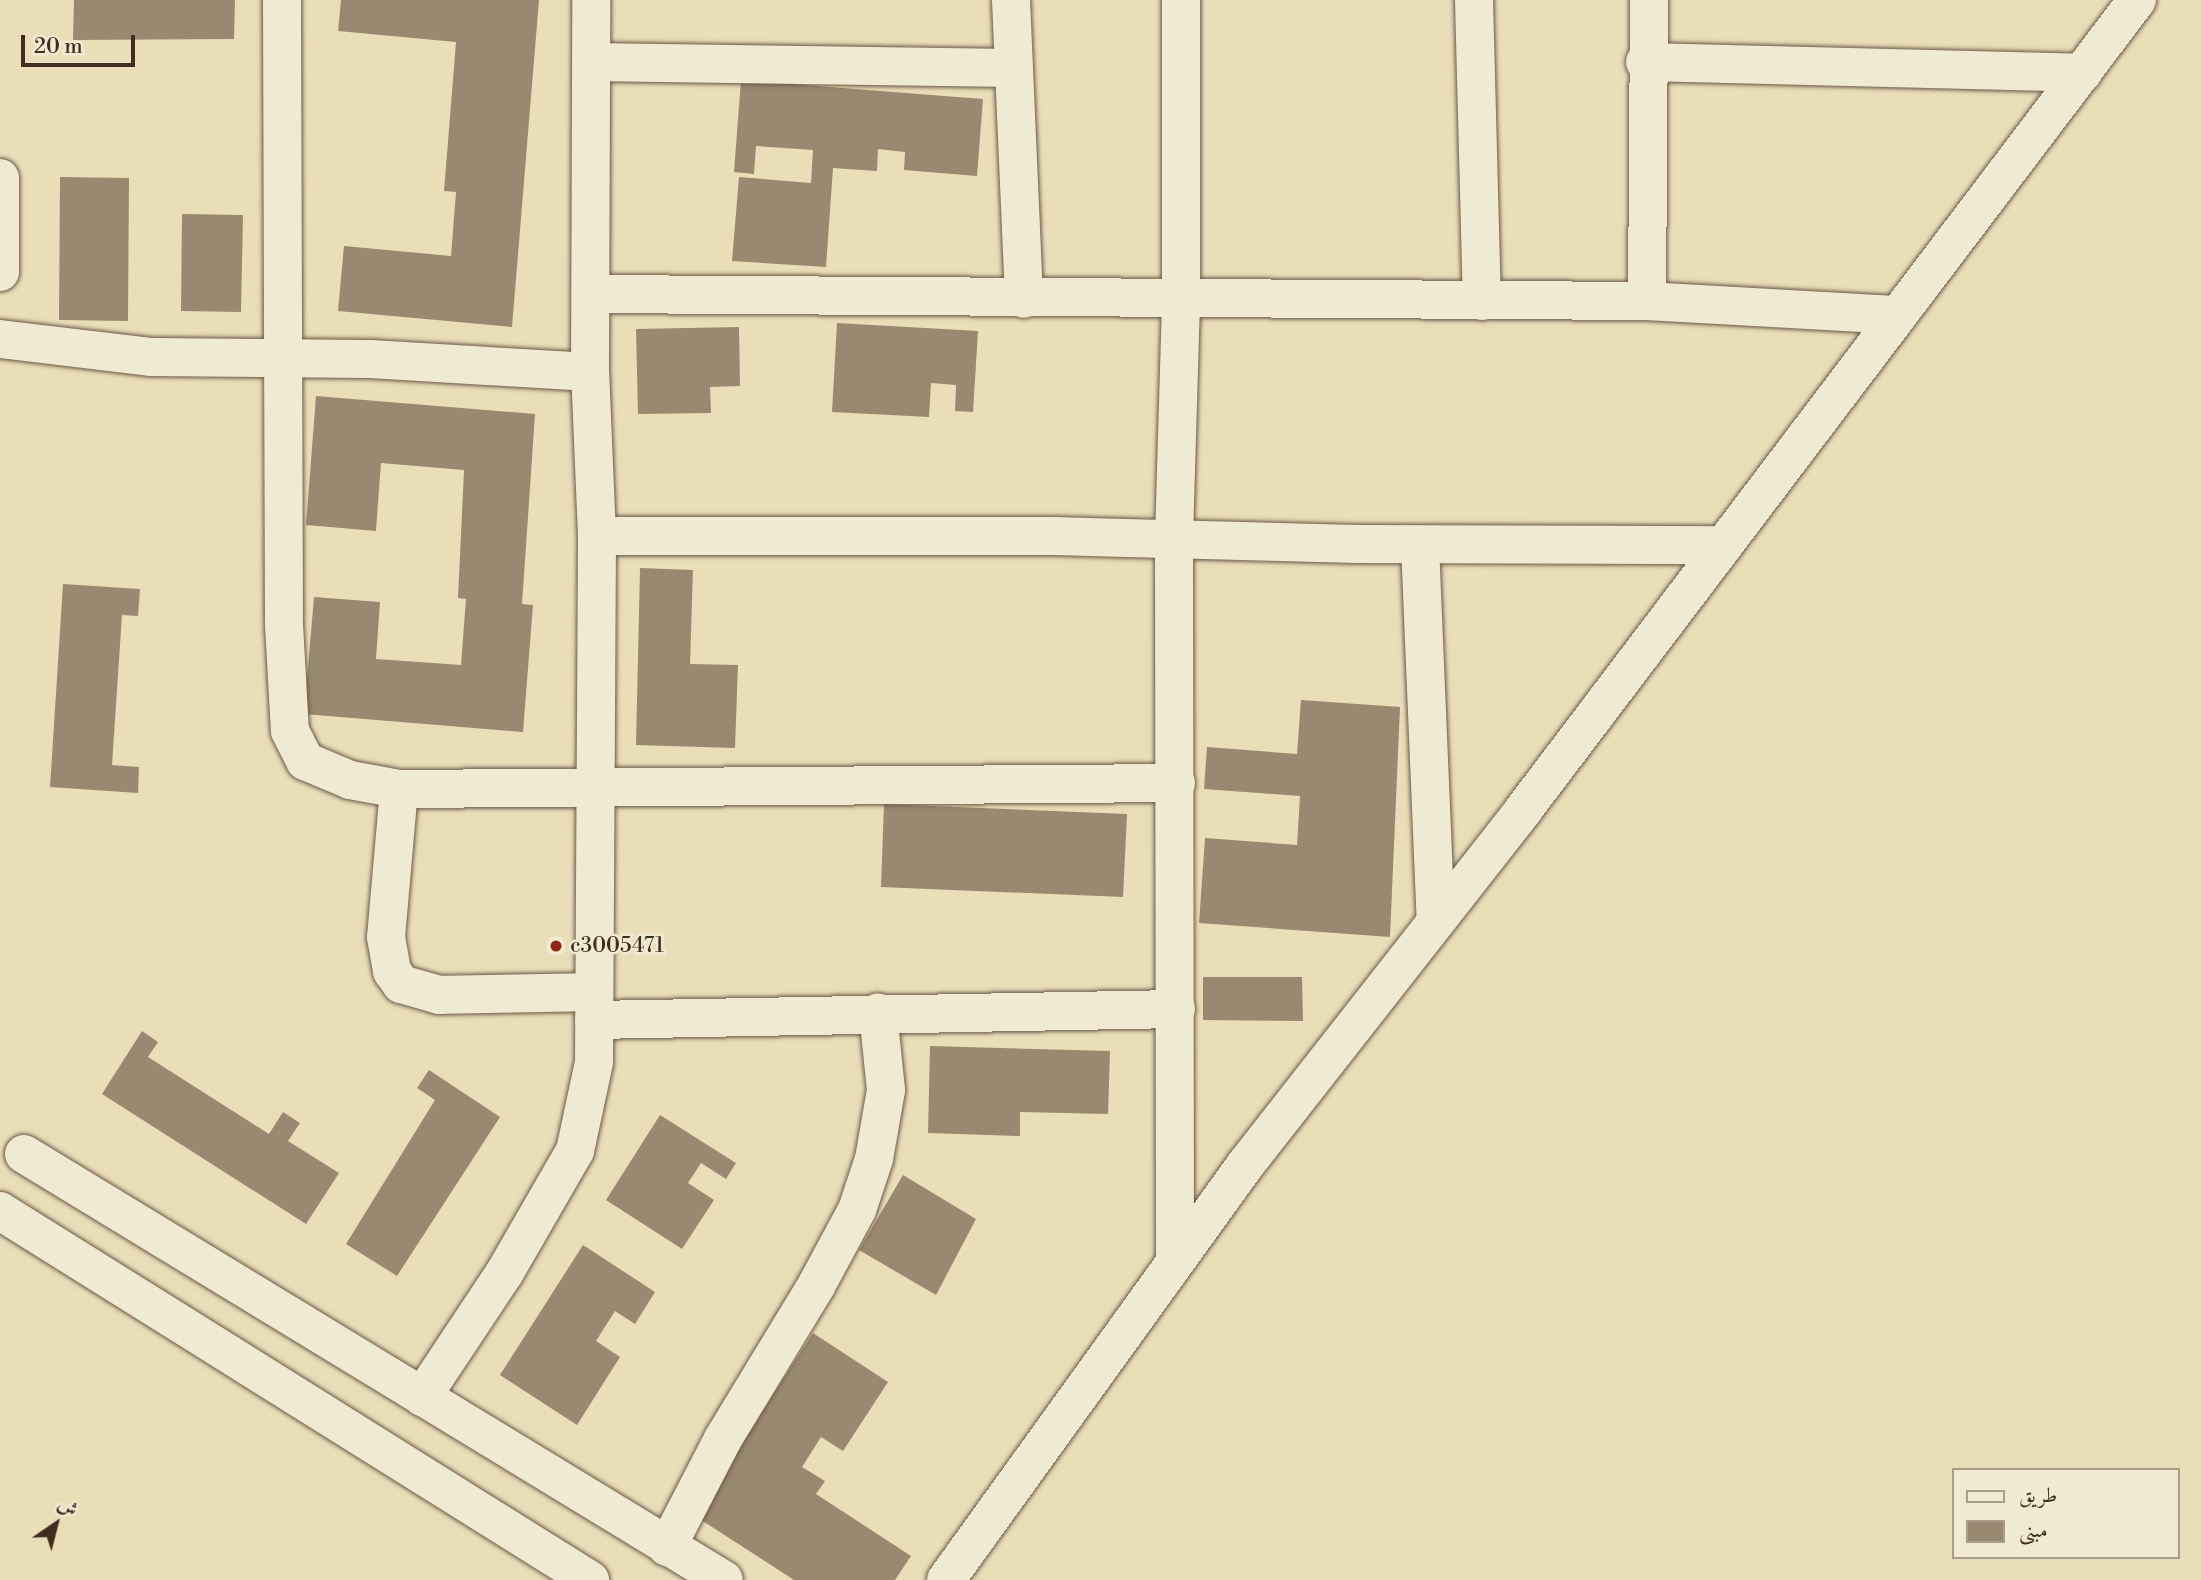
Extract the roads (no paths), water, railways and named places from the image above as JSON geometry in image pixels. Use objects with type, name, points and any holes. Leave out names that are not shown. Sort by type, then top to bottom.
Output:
[{"type":"street","points":[[282,0],[281,357],[284,625],[292,739],[299,754],[320,770],[399,789],[1176,783]]},
{"type":"street","points":[[422,1397],[505,1272],[575,1152],[594,1062],[593,787],[597,536],[590,372],[591,0]]},
{"type":"street","points":[[1011,0],[1024,299]]},
{"type":"street","points":[[1175,1260],[1174,537],[1181,299],[1181,0]]},
{"type":"street","points":[[1474,0],[1482,302]]},
{"type":"street","points":[[1647,301],[1645,62],[1648,0]]},
{"type":"street","points":[[946,1580],[1175,1260],[1724,545],[1894,316],[2137,0]]},
{"type":"street","points":[[592,62],[1012,68]]},
{"type":"street","points":[[1645,62],[2083,73]]},
{"type":"street","points":[[0,178],[0,272]]},
{"type":"street","points":[[591,294],[1024,299],[1647,301],[1894,316]]},
{"type":"street","points":[[0,339],[152,357],[281,357],[590,372]]},
{"type":"street","points":[[597,536],[1174,537],[1420,545],[1724,545]]},
{"type":"street","points":[[1420,545],[1436,921]]},
{"type":"street","points":[[399,789],[386,937],[392,971],[401,984],[439,995],[593,1006],[878,1012],[1176,1009]]},
{"type":"street","points":[[667,1547],[723,1439],[857,1210],[874,1159],[886,1090],[878,1012]]},
{"type":"street","points":[[24,1154],[723,1580]]},
{"type":"street","points":[[0,1212],[590,1580]]},
{"type":"place","name":"c3005471","points":[[556,946]]}]
